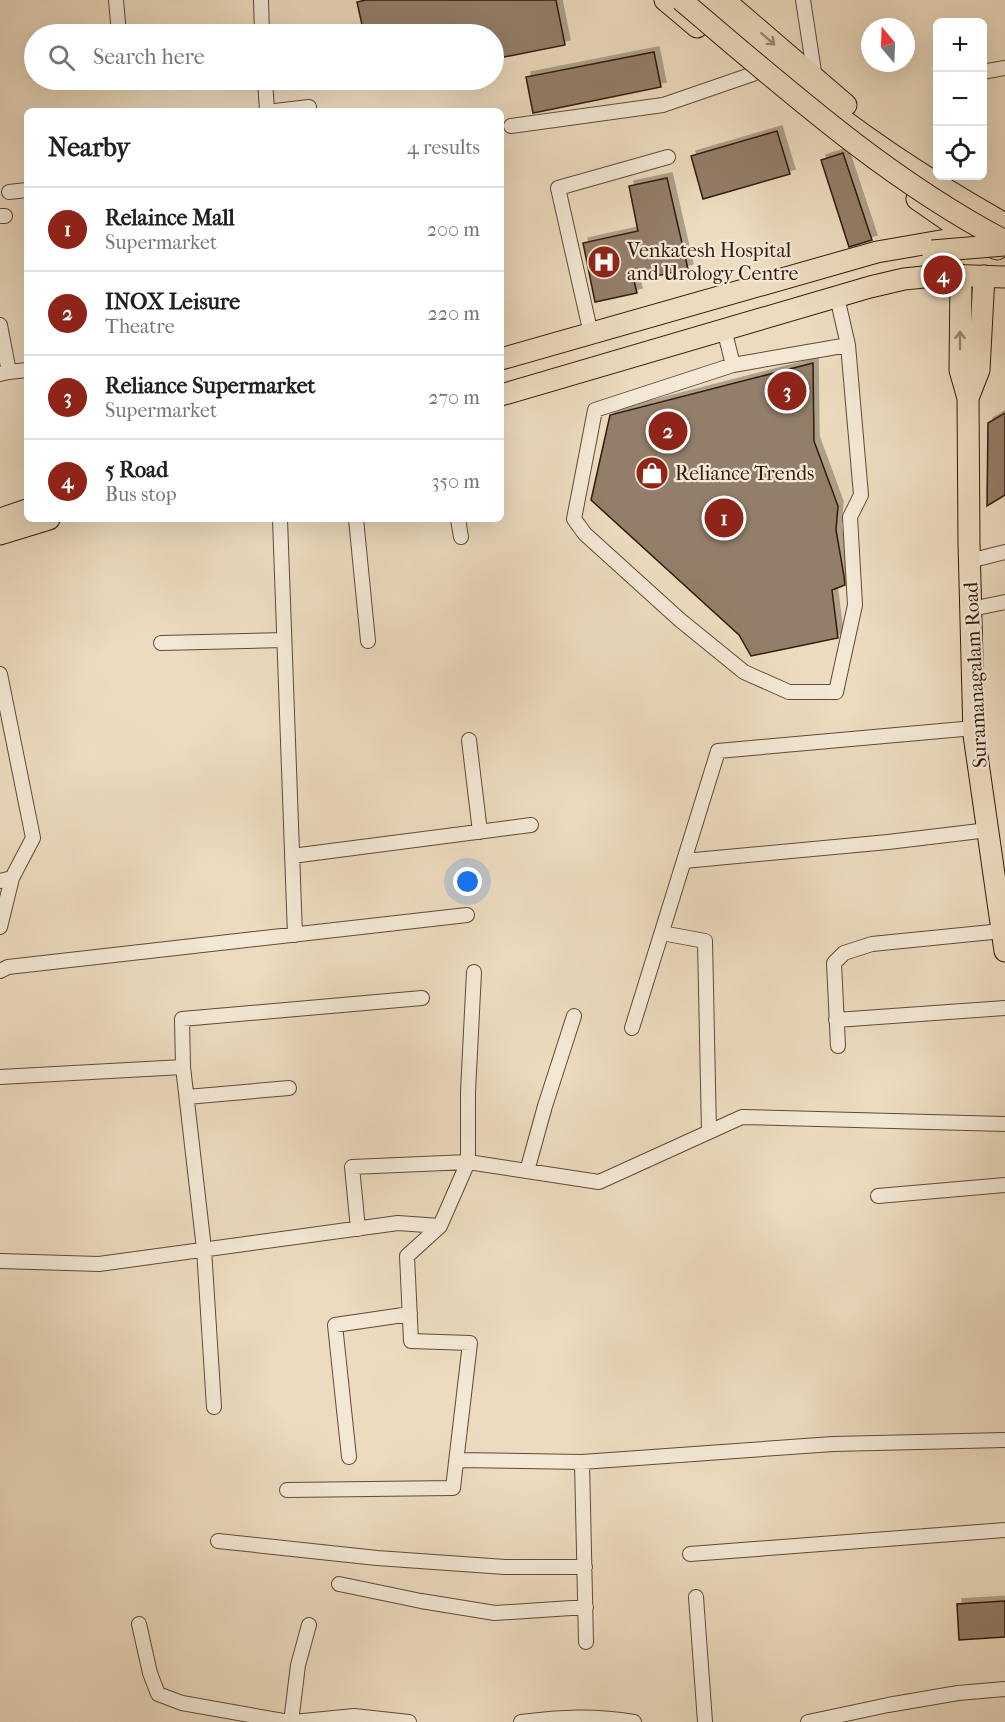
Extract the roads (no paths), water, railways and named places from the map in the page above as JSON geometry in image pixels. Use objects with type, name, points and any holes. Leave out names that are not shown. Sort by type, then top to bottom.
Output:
[{"type":"main road","points":[[665,0],[753,74],[897,186],[972,237],[1005,253]]},
{"type":"main road","points":[[681,0],[790,92],[890,170],[1005,243]]},
{"type":"main road","points":[[701,0],[829,110],[940,187],[1005,224]]},
{"type":"main road","points":[[724,0],[815,79],[888,138],[933,166]]},
{"type":"main road","points":[[956,180],[1005,208]]},
{"type":"main road","points":[[504,358],[877,252],[972,237],[1005,235]]},
{"type":"main road","points":[[504,368],[900,256],[1005,243]]},
{"type":"main road","points":[[504,383],[909,270],[967,265],[1005,267]]},
{"type":"main road","points":[[504,394],[904,279],[943,275],[994,277],[979,370],[968,398]]},
{"type":"main road","points":[[960,275],[960,370],[968,398]]},
{"type":"main road","name":"Suramanagalam Road","points":[[968,398],[969,561],[974,729],[1004,941]]},
{"type":"main road","points":[[0,519],[24,511]]},
{"type":"main road","points":[[0,534],[39,522]]},
{"type":"street","points":[[116,0],[118,24]]},
{"type":"street","points":[[261,0],[262,24]]},
{"type":"street","points":[[803,0],[815,79]]},
{"type":"street","points":[[987,71],[1005,68]]},
{"type":"street","points":[[511,126],[663,105],[753,74]]},
{"type":"street","points":[[266,90],[267,108]]},
{"type":"street","points":[[300,108],[309,107]]},
{"type":"street","points":[[591,334],[558,188],[668,157]]},
{"type":"street","points":[[9,192],[24,190]]},
{"type":"street","points":[[837,297],[848,345],[861,495],[850,517],[855,605],[836,692],[789,692],[744,672],[680,620],[585,534],[574,519],[595,410],[733,366],[848,345]]},
{"type":"street","points":[[0,325],[4,373],[24,370]]},
{"type":"street","points":[[724,329],[733,366]]},
{"type":"street","points":[[280,522],[295,935]]},
{"type":"street","points":[[356,522],[368,641]]},
{"type":"street","points":[[458,522],[461,537]]},
{"type":"street","points":[[969,561],[1005,552]]},
{"type":"street","points":[[971,609],[1005,602]]},
{"type":"street","points":[[161,644],[284,640]]},
{"type":"street","points":[[0,674],[33,838],[6,879],[0,927]]},
{"type":"street","points":[[632,1028],[718,751],[974,729]]},
{"type":"street","points":[[469,740],[480,832]]},
{"type":"street","points":[[292,856],[531,825]]},
{"type":"street","points":[[684,861],[988,830]]},
{"type":"street","points":[[0,971],[8,967],[467,915]]},
{"type":"street","points":[[662,933],[705,941],[709,1132]]},
{"type":"street","points":[[837,1046],[834,963],[844,953],[872,944],[1004,941]]},
{"type":"street","points":[[287,1490],[453,1488],[470,1343],[411,1341],[407,1256],[440,1226],[468,1162],[468,1092],[474,972]]},
{"type":"street","points":[[214,1407],[204,1250],[183,1067],[182,1019],[422,998]]},
{"type":"street","points":[[836,1020],[1005,1008]]},
{"type":"street","points":[[527,1171],[574,1017]]},
{"type":"street","points":[[0,1077],[183,1067]]},
{"type":"street","points":[[187,1097],[289,1089]]},
{"type":"street","points":[[358,1229],[352,1167],[468,1162],[599,1182],[742,1117],[1005,1124]]},
{"type":"street","points":[[878,1196],[1005,1185]]},
{"type":"street","points":[[0,1262],[99,1264],[398,1223],[440,1226]]},
{"type":"street","points":[[349,1457],[335,1324],[410,1314]]},
{"type":"street","points":[[457,1460],[582,1462],[833,1444],[1005,1440]]},
{"type":"street","points":[[582,1462],[586,1642]]},
{"type":"street","points":[[690,1554],[1005,1530]]},
{"type":"street","points":[[218,1541],[377,1558],[505,1567],[585,1567]]},
{"type":"street","points":[[339,1584],[495,1613],[586,1607]]},
{"type":"street","points":[[696,1597],[705,1722]]},
{"type":"street","points":[[139,1624],[150,1673],[158,1694],[182,1703],[291,1722],[354,1716],[409,1722]]},
{"type":"street","points":[[291,1722],[298,1665],[309,1625]]},
{"type":"street","points":[[808,1722],[958,1693],[1005,1689]]},
{"type":"street","points":[[521,1722],[570,1716],[634,1722]]},
{"type":"place","name":"Venkatesh Hospital and Urology Centre","points":[[604,262]]},
{"type":"place","name":"5 Road","points":[[943,275]]},
{"type":"place","name":"Reliance Supermarket","points":[[787,391]]},
{"type":"place","name":"INOX Leisure","points":[[668,431]]},
{"type":"place","name":"Reliance Trends","points":[[652,473]]},
{"type":"place","name":"Relaince Mall","points":[[724,518]]}]
